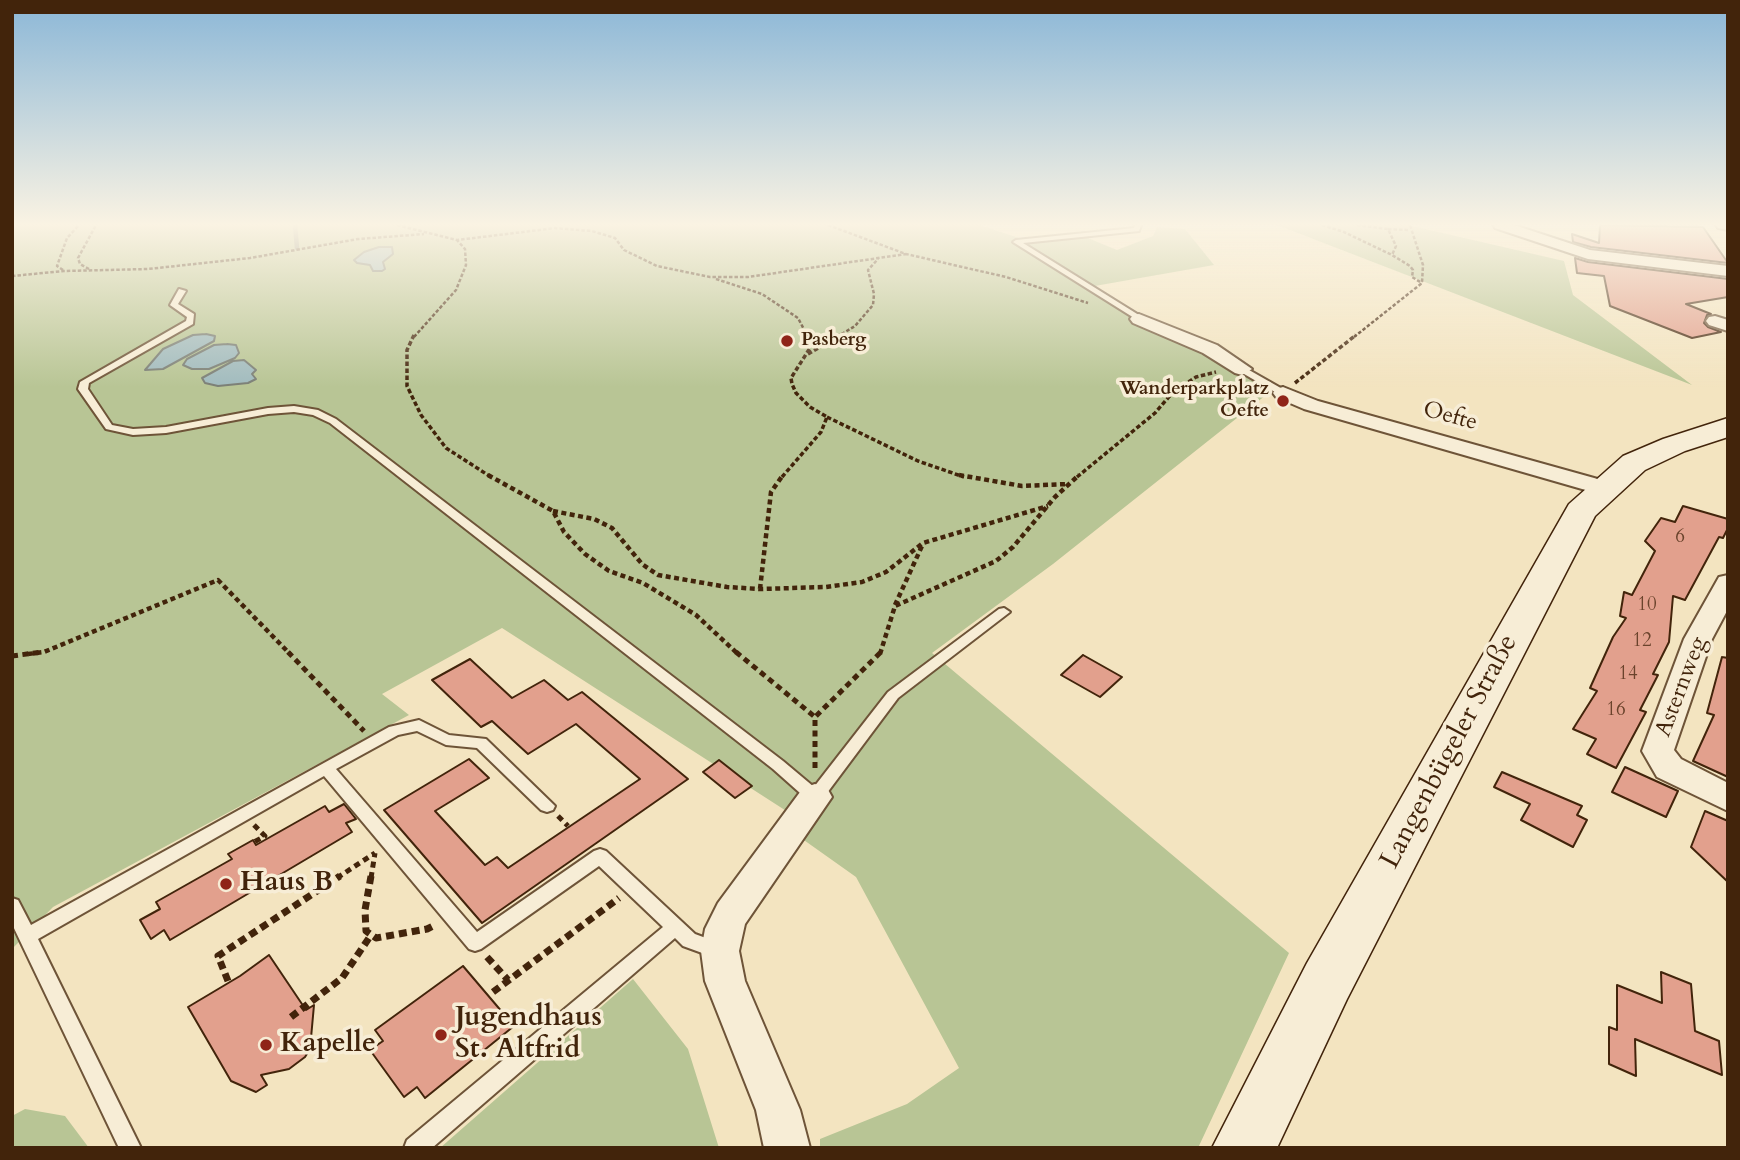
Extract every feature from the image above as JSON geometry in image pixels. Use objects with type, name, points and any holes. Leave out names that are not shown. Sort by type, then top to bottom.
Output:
[{"type":"main road","name":"Langenbügeler Straße","points":[[1244,1148],[1340,957],[1581,511],[1634,463],[1674,445],[1728,427]]},
{"type":"street","name":"Oefte","points":[[1139,319],[1210,349],[1242,369]]},
{"type":"street","name":"Oefte","points":[[1283,393],[1311,405],[1604,488]]},
{"type":"street","name":"Asternweg","points":[[1728,583],[1698,639],[1658,751],[1669,768],[1728,798]]},
{"type":"street","points":[[788,1148],[778,1110],[725,981],[720,951],[724,929],[731,914],[815,797]]},
{"type":"lane","name":"Oefte","points":[[1075,279],[1139,319]]},
{"type":"lane","points":[[182,291],[174,305],[191,316],[190,322],[85,382],[83,389],[109,427],[133,432],[166,430],[268,411],[295,410],[315,412],[333,421],[778,765],[815,797],[893,695],[1004,612]]},
{"type":"lane","name":"Oefte","points":[[1242,369],[1283,393]]},
{"type":"lane","points":[[27,936],[374,741],[406,726],[419,724],[446,740],[481,743],[547,806]]},
{"type":"lane","points":[[326,768],[475,943],[600,856],[689,940],[720,951]]},
{"type":"lane","points":[[12,905],[130,1148]]},
{"type":"lane","points":[[415,1148],[676,927]]},
{"type":"path","points":[[460,279],[450,300],[415,334],[407,350],[407,386],[421,415],[446,448],[500,483],[553,511],[594,519],[612,528],[628,551],[658,575],[727,587],[760,589],[826,587],[862,582],[886,572],[923,543],[1049,506]]},
{"type":"path","points":[[718,279],[747,287],[798,318],[810,340],[807,355],[791,378],[792,384],[796,393],[810,407],[827,417],[908,457],[964,477],[1022,486],[1069,484]]},
{"type":"path","points":[[807,355],[855,326],[873,305],[874,293],[870,279]]},
{"type":"path","points":[[1013,279],[1139,319]]},
{"type":"path","points":[[1415,279],[1422,284]]},
{"type":"path","points":[[1283,393],[1422,284],[1422,279]]},
{"type":"path","points":[[895,606],[996,561],[1013,547],[1069,484],[1155,413],[1181,386],[1212,372],[1242,369]]},
{"type":"path","points":[[760,589],[771,492],[789,467],[821,432],[827,417]]},
{"type":"path","points":[[553,511],[564,532],[585,554],[609,571],[643,583],[696,615],[753,668],[815,717]]},
{"type":"path","points":[[815,797],[815,717],[881,653],[895,606],[923,543]]},
{"type":"path","points":[[12,656],[44,652],[218,580],[374,741]]},
{"type":"path","points":[[228,981],[218,956],[390,842]]},
{"type":"path","points":[[375,853],[365,910],[366,931],[376,938],[426,929],[452,916]]},
{"type":"path","points":[[493,992],[633,887]]},
{"type":"path","points":[[291,1017],[342,978],[371,935]]},
{"type":"path","points":[[475,943],[508,980]]},
{"type":"green space","points":[[12,279],[1134,279],[1089,287],[1271,391],[1053,564],[932,653],[1289,953],[1198,1148],[820,1148],[820,1139],[907,1104],[959,1068],[856,877],[801,838],[791,814],[502,628],[382,694],[409,715],[53,907],[12,949]]},
{"type":"green space","points":[[1417,279],[1569,279],[1573,295],[1692,385]]},
{"type":"green space","points":[[633,979],[688,1049],[719,1148],[440,1148]]},
{"type":"green space","points":[[25,1109],[65,1116],[89,1148],[12,1148],[12,1116]]},
{"type":"water","points":[[193,335],[215,336],[214,341],[163,369],[145,370],[163,349]]},
{"type":"water","points":[[214,345],[236,345],[239,353],[235,358],[209,369],[192,369],[183,365],[187,359]]},
{"type":"water","points":[[244,360],[256,370],[252,374],[256,379],[248,383],[218,386],[205,383],[202,378],[233,361]]},
{"type":"building","points":[[1605,279],[1728,279],[1728,297],[1686,304],[1711,314],[1707,315],[1704,323],[1721,332],[1692,338],[1610,306]]},
{"type":"building","points":[[1683,506],[1728,519],[1728,528],[1723,538],[1719,537],[1685,600],[1673,596],[1669,642],[1653,674],[1658,675],[1640,710],[1646,712],[1616,768],[1587,754],[1596,739],[1573,729],[1597,691],[1590,688],[1613,637],[1626,618],[1620,616],[1624,592],[1632,595],[1655,551],[1645,541],[1661,518],[1675,522]]},
{"type":"building","points":[[1083,655],[1122,677],[1100,697],[1061,675]]},
{"type":"building","points":[[1722,657],[1728,658],[1728,777],[1693,761],[1714,715],[1707,713]]},
{"type":"building","points":[[470,659],[512,698],[544,680],[568,700],[582,692],[688,779],[482,923],[384,810],[469,759],[489,778],[435,811],[485,865],[497,857],[508,868],[640,779],[576,724],[528,754],[492,721],[481,727],[432,680]]},
{"type":"building","points":[[719,760],[752,786],[735,798],[703,772]]},
{"type":"building","points":[[1625,767],[1678,791],[1666,817],[1612,792]]},
{"type":"building","points":[[1502,772],[1582,806],[1577,815],[1587,820],[1573,847],[1521,820],[1530,804],[1494,787]]},
{"type":"building","name":"Haus B","points":[[344,804],[356,819],[346,823],[352,832],[170,940],[164,930],[151,939],[140,920],[160,909],[156,902],[232,859],[228,854],[253,840],[256,845],[325,806],[329,812]]},
{"type":"building","points":[[1705,811],[1728,821],[1728,882],[1691,847]]},
{"type":"building","points":[[269,955],[306,1010],[314,1005],[310,1049],[305,1057],[289,1069],[261,1075],[267,1085],[256,1092],[231,1081],[188,1007]]},
{"type":"building","name":"Jugendhaus St. Altfrid","points":[[463,966],[514,1026],[425,1098],[417,1087],[404,1097],[370,1050],[383,1041],[375,1030]]},
{"type":"building","points":[[1661,972],[1691,984],[1695,1031],[1719,1041],[1722,1075],[1635,1039],[1636,1076],[1609,1064],[1609,1027],[1617,1030],[1617,985],[1662,1003]]},
{"type":"place","name":"Pasberg","points":[[787,341]]},
{"type":"place","name":"Wanderparkplatz Oefte","points":[[1283,401]]},
{"type":"place","name":"Haus B","points":[[226,884]]},
{"type":"place","name":"Jugendhaus St. Altfrid","points":[[441,1035]]},
{"type":"place","name":"Kapelle","points":[[266,1045]]}]
